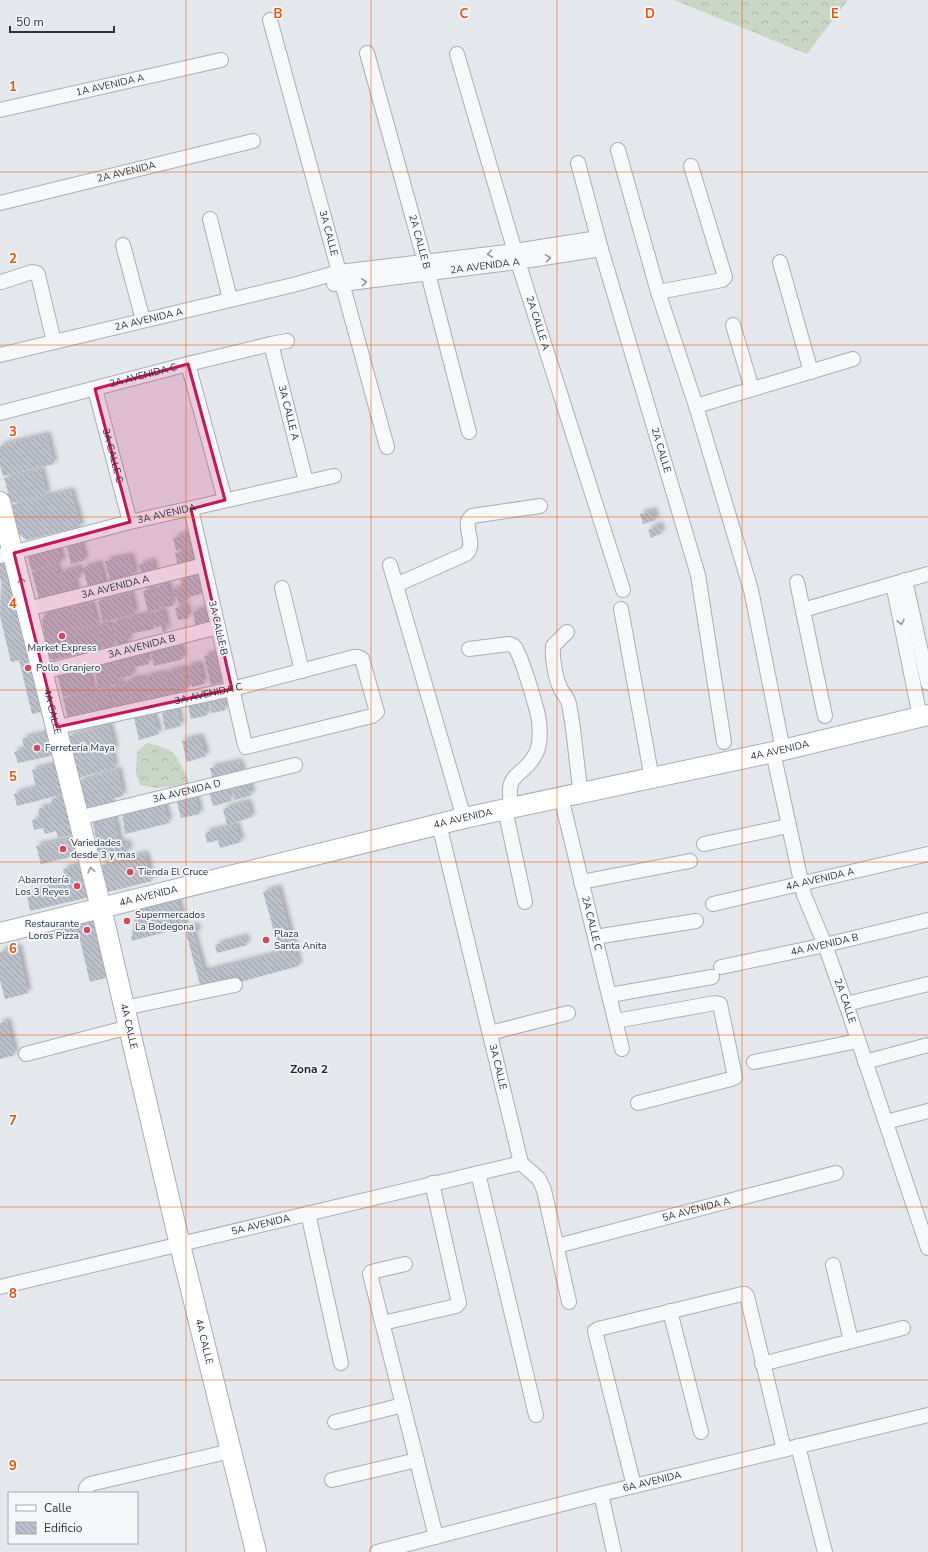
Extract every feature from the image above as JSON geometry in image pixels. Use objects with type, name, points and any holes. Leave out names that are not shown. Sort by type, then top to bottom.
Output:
[{"type":"main road","name":"4A CALLE","points":[[0,502],[7,554],[28,609],[101,908],[180,1245],[256,1552]]},
{"type":"main road","name":"4A AVENIDA","points":[[0,933],[464,818],[778,751],[924,716]]},
{"type":"street","name":"3A CALLE","points":[[270,20],[387,447]]},
{"type":"street","name":"2A CALLE B","points":[[367,53],[469,432]]},
{"type":"street","name":"2A CALLE A","points":[[457,54],[516,257],[623,590]]},
{"type":"street","name":"1A AVENIDA A","points":[[0,110],[220,60]]},
{"type":"street","name":"2A AVENIDA","points":[[0,203],[253,141]]},
{"type":"street","name":"2A CALLE","points":[[618,150],[658,292],[696,406],[750,590],[778,751],[788,826],[800,884],[825,945],[846,1004],[928,1247]]},
{"type":"street","name":"2A CALLE","points":[[578,163],[599,243],[698,575],[724,742]]},
{"type":"street","points":[[658,292],[722,280],[725,277],[692,166]]},
{"type":"street","points":[[210,219],[230,300]]},
{"type":"street","name":"2A AVENIDA A","points":[[0,355],[297,284],[516,257],[599,243]]},
{"type":"street","points":[[123,245],[143,320]]},
{"type":"street","points":[[780,262],[812,372]]},
{"type":"street","points":[[1,282],[32,272],[37,273],[54,342]]},
{"type":"street","points":[[733,325],[752,389]]},
{"type":"street","name":"2A AVENIDA C","points":[[0,413],[188,364],[287,341]]},
{"type":"street","name":"3A CALLE A","points":[[271,344],[306,482]]},
{"type":"street","points":[[696,406],[854,359]]},
{"type":"street","points":[[188,364],[225,500]]},
{"type":"street","name":"3A CALLE C","points":[[95,389],[130,522]]},
{"type":"street","name":"3A AVENIDA","points":[[7,554],[130,522],[334,476]]},
{"type":"street","points":[[396,585],[466,554],[470,550],[471,546],[467,524],[468,519],[472,516],[540,506]]},
{"type":"street","name":"3A CALLE B","points":[[191,508],[246,747]]},
{"type":"street","name":"3A AVENIDA A","points":[[28,609],[204,565]]},
{"type":"street","points":[[390,565],[464,818]]},
{"type":"street","points":[[803,610],[928,574]]},
{"type":"street","points":[[798,582],[825,716]]},
{"type":"street","points":[[899,582],[928,683]]},
{"type":"street","points":[[899,582],[924,716]]},
{"type":"street","points":[[282,588],[302,672]]},
{"type":"street","points":[[621,610],[652,778]]},
{"type":"street","name":"3A AVENIDA B","points":[[43,672],[218,627]]},
{"type":"street","points":[[567,632],[553,646],[553,656],[559,686],[567,697],[574,730],[581,793]]},
{"type":"street","points":[[469,649],[509,644],[514,646],[520,655],[538,720],[540,731],[537,750],[528,766],[512,779],[509,786],[508,809],[525,902]]},
{"type":"street","name":"3A AVENIDA C","points":[[57,727],[232,689],[302,672],[354,657],[362,659],[376,706],[377,712],[372,716],[246,747]]},
{"type":"street","name":"3A AVENIDA D","points":[[78,818],[295,765]]},
{"type":"street","name":"2A CALLE C","points":[[561,797],[622,1049]]},
{"type":"street","name":"3A CALLE","points":[[439,824],[521,1163]]},
{"type":"street","points":[[704,844],[788,826]]},
{"type":"street","name":"4A AVENIDA A","points":[[713,904],[928,854]]},
{"type":"street","points":[[582,882],[690,862]]},
{"type":"street","name":"4A AVENIDA B","points":[[610,995],[716,972],[928,920]]},
{"type":"street","points":[[595,937],[696,921]]},
{"type":"street","points":[[846,1004],[928,984]]},
{"type":"street","points":[[124,1008],[236,985]]},
{"type":"street","points":[[616,1021],[717,1003],[720,1004],[735,1077],[638,1103]]},
{"type":"street","points":[[490,1033],[568,1013]]},
{"type":"street","points":[[26,1054],[129,1027]]},
{"type":"street","points":[[754,1062],[858,1041]]},
{"type":"street","points":[[865,1062],[928,1045]]},
{"type":"street","points":[[886,1122],[928,1111]]},
{"type":"street","points":[[521,1163],[539,1179],[544,1190],[569,1302]]},
{"type":"street","name":"5A AVENIDA","points":[[0,1287],[521,1163]]},
{"type":"street","points":[[478,1173],[536,1415]]},
{"type":"street","name":"5A AVENIDA A","points":[[557,1246],[836,1173]]},
{"type":"street","points":[[383,1323],[456,1306],[460,1303],[432,1183]]},
{"type":"street","points":[[308,1213],[341,1363]]},
{"type":"street","points":[[405,1264],[370,1273],[436,1537]]},
{"type":"street","points":[[833,1266],[851,1341]]},
{"type":"street","points":[[634,1486],[595,1331],[670,1311],[745,1294],[747,1296],[762,1364],[784,1450]]},
{"type":"street","points":[[670,1311],[701,1432]]},
{"type":"street","points":[[762,1364],[903,1328]]},
{"type":"street","points":[[335,1422],[403,1405]]},
{"type":"street","name":"6A AVENIDA","points":[[377,1552],[601,1494],[928,1416]]},
{"type":"street","points":[[798,1446],[824,1552]]},
{"type":"street","points":[[86,1492],[86,1488],[90,1484],[231,1451]]},
{"type":"street","points":[[332,1480],[417,1460]]},
{"type":"street","points":[[601,1494],[614,1552]]},
{"type":"highlighted area","points":[[188,364],[225,500],[191,509],[232,689],[57,727],[14,553],[130,522],[95,389]]},
{"type":"green space","points":[[674,0],[848,0],[807,54]]},
{"type":"green space","points":[[147,743],[157,745],[173,753],[181,764],[190,784],[157,788],[140,785],[136,774],[137,752]]},
{"type":"building","points":[[47,435],[54,464],[3,476],[0,466],[0,446]]},
{"type":"building","points":[[41,470],[47,495],[11,503],[4,478]]},
{"type":"building","points":[[71,491],[81,527],[26,540],[19,534],[11,505]]},
{"type":"building","points":[[653,511],[656,520],[643,524],[640,514]]},
{"type":"building","points":[[659,525],[662,533],[651,538],[648,530]]},
{"type":"building","points":[[191,533],[194,546],[176,550],[173,538]]},
{"type":"building","points":[[80,543],[85,560],[71,564],[67,547]]},
{"type":"building","points":[[58,548],[62,562],[49,566],[45,551]]},
{"type":"building","points":[[194,549],[198,563],[178,567],[175,553]]},
{"type":"building","points":[[44,551],[48,566],[32,571],[28,559],[31,554]]},
{"type":"building","points":[[130,556],[135,576],[111,583],[105,561]]},
{"type":"building","points":[[152,561],[155,573],[142,577],[139,565]]},
{"type":"building","points":[[10,562],[45,711],[32,714],[19,660],[11,662],[0,616],[1,584],[17,650],[0,577],[0,564]]},
{"type":"building","points":[[99,564],[105,586],[89,591],[83,568]]},
{"type":"building","points":[[56,565],[64,595],[42,600],[39,599],[32,572]]},
{"type":"building","points":[[79,568],[81,577],[74,579],[77,592],[65,596],[60,573]]},
{"type":"building","points":[[199,576],[203,593],[185,598],[186,603],[179,604],[177,597],[174,598],[172,590],[183,587],[180,580]]},
{"type":"building","points":[[167,584],[173,606],[161,608],[155,587]]},
{"type":"building","points":[[153,588],[159,609],[148,612],[143,591]]},
{"type":"building","points":[[130,593],[135,614],[103,622],[98,601]]},
{"type":"building","points":[[91,603],[97,624],[75,629],[71,608]]},
{"type":"building","points":[[186,606],[189,618],[178,620],[175,608]]},
{"type":"building","points":[[69,608],[80,654],[53,660],[48,654],[42,621],[46,613]]},
{"type":"building","points":[[208,608],[212,624],[196,628],[193,612]]},
{"type":"building","points":[[163,611],[167,631],[163,632],[161,626],[156,627],[153,613]]},
{"type":"building","points":[[151,614],[154,629],[129,634],[126,619]]},
{"type":"building","points":[[125,620],[129,642],[117,646],[112,623]]},
{"type":"building","points":[[110,624],[115,646],[103,649],[98,626]]},
{"type":"building","points":[[96,626],[102,649],[82,654],[76,631]]},
{"type":"building","points":[[180,645],[183,659],[154,666],[151,652]]},
{"type":"building","points":[[146,653],[149,664],[131,668],[133,675],[121,678],[117,659]]},
{"type":"building","points":[[219,653],[226,681],[211,685],[204,656]]},
{"type":"building","points":[[116,659],[120,683],[98,689],[94,664]]},
{"type":"building","points":[[199,664],[204,684],[192,687],[187,667]]},
{"type":"building","points":[[87,667],[93,690],[63,697],[57,674]]},
{"type":"building","points":[[185,668],[189,688],[179,691],[180,695],[174,696],[168,672]]},
{"type":"building","points":[[166,673],[172,697],[152,702],[146,677]]},
{"type":"building","points":[[145,678],[151,702],[132,706],[126,681]]},
{"type":"building","points":[[125,684],[130,708],[116,712],[110,687]]},
{"type":"building","points":[[107,688],[113,713],[100,717],[95,691]]},
{"type":"building","points":[[94,691],[99,717],[68,719],[63,698]]},
{"type":"building","points":[[224,697],[226,710],[212,713],[209,700]]},
{"type":"building","points":[[204,700],[208,715],[191,719],[188,705]]},
{"type":"building","points":[[177,708],[181,726],[165,730],[162,712]]},
{"type":"building","points":[[153,714],[159,734],[139,740],[134,718]]},
{"type":"building","points":[[109,725],[115,750],[111,751],[115,768],[77,778],[67,737]]},
{"type":"building","points":[[50,732],[55,755],[18,763],[14,752],[25,749],[22,739]]},
{"type":"building","points":[[200,737],[206,756],[187,762],[182,741]]},
{"type":"building","points":[[239,762],[243,774],[213,781],[210,768]]},
{"type":"building","points":[[57,764],[64,794],[17,806],[14,794],[36,788],[32,770]]},
{"type":"building","points":[[118,770],[123,796],[110,799],[112,806],[84,813],[78,782]]},
{"type":"building","points":[[248,782],[252,795],[235,800],[231,786]]},
{"type":"building","points":[[227,787],[231,801],[213,806],[209,792]]},
{"type":"building","points":[[195,795],[200,814],[181,818],[176,799]]},
{"type":"building","points":[[64,796],[73,835],[58,838],[56,831],[45,834],[43,828],[34,830],[32,820],[40,818],[38,809],[53,806],[51,799]]},
{"type":"building","points":[[163,802],[169,823],[125,834],[122,812]]},
{"type":"building","points":[[247,802],[252,817],[227,825],[223,809]]},
{"type":"building","points":[[113,814],[120,844],[127,843],[129,852],[100,858],[92,819]]},
{"type":"building","points":[[236,825],[241,842],[220,848],[218,840],[207,843],[205,833]]},
{"type":"building","points":[[75,838],[79,855],[41,864],[36,846]]},
{"type":"building","points":[[145,854],[152,881],[108,892],[101,865]]},
{"type":"building","points":[[82,865],[90,897],[30,911],[27,894],[66,884],[63,869]]},
{"type":"building","points":[[278,888],[299,966],[202,992],[185,929],[196,926],[198,932],[193,934],[204,972],[280,953],[263,892]]},
{"type":"building","points":[[177,899],[185,927],[131,941],[136,910]]},
{"type":"building","points":[[93,915],[109,977],[90,982],[79,936],[63,940],[59,924]]},
{"type":"building","points":[[245,937],[247,945],[217,953],[215,945]]},
{"type":"building","points":[[18,947],[28,993],[5,999],[0,980],[0,952]]},
{"type":"building","points":[[7,1021],[15,1055],[0,1059],[0,1023]]},
{"type":"place","name":"Market Express","points":[[62,636]]},
{"type":"place","name":"Pollo Granjero","points":[[28,668]]},
{"type":"place","name":"Ferretería Maya","points":[[37,748]]},
{"type":"place","name":"Variedades desde 3 y mas","points":[[63,849]]},
{"type":"place","name":"Tienda El Cruce","points":[[130,872]]},
{"type":"place","name":"Abarrotería Los 3 Reyes","points":[[77,886]]},
{"type":"place","name":"Supermercados La Bodegona","points":[[127,921]]},
{"type":"place","name":"Restaurante Loros Pizza","points":[[87,930]]},
{"type":"place","name":"Plaza Santa Anita","points":[[266,940]]},
{"type":"district","name":"Zona 2","points":[[309,1069]]}]
